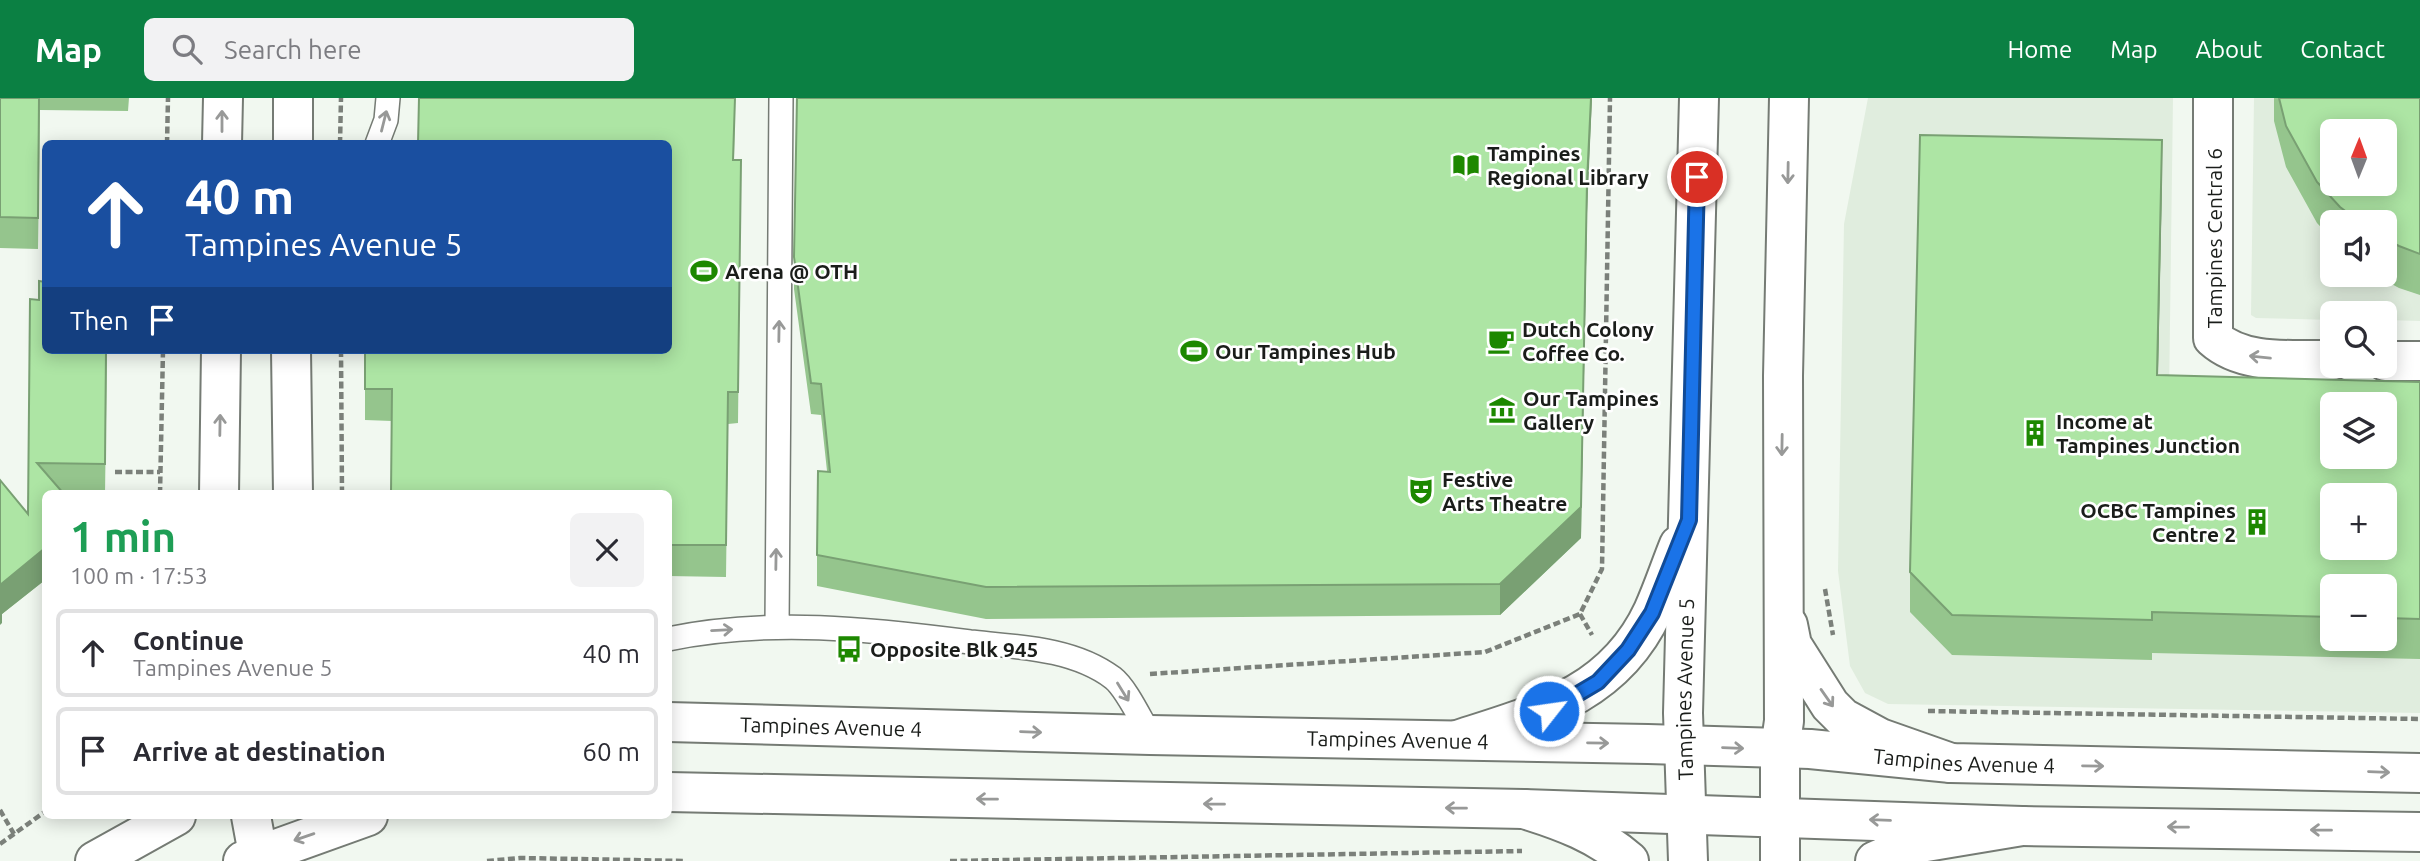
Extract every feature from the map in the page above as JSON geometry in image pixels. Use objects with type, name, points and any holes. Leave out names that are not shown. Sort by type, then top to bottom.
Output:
[{"type":"main road","points":[[222,140],[223,98]]},
{"type":"main road","points":[[293,98],[293,140]]},
{"type":"main road","name":"Tampines Avenue 5","points":[[1688,861],[1683,713],[1699,98]]},
{"type":"main road","points":[[1780,861],[1780,750],[1784,721],[1781,593],[1789,98]]},
{"type":"main road","name":"Tampines Central 6","points":[[2214,98],[2213,338],[2226,350],[2255,358],[2320,360]]},
{"type":"main road","points":[[219,490],[221,354]]},
{"type":"main road","points":[[291,354],[293,490]]},
{"type":"main road","points":[[2397,361],[2420,361]]},
{"type":"main road","points":[[1457,740],[1549,711],[1598,682],[1628,650],[1652,613],[1689,520]]},
{"type":"main road","points":[[1781,593],[1793,645],[1830,705],[1843,718],[1880,738],[1951,763]]},
{"type":"main road","name":"Tampines Avenue 4","points":[[672,722],[1810,749],[1951,763],[2420,774]]},
{"type":"main road","points":[[672,792],[1524,809],[2022,826],[2420,832]]},
{"type":"main road","points":[[1524,809],[1576,827],[1611,846],[1629,861]]},
{"type":"main road","points":[[251,819],[250,857],[351,819]]},
{"type":"main road","points":[[94,861],[150,824]]},
{"type":"main road","points":[[1875,861],[1914,844],[2022,826]]},
{"type":"lane","points":[[378,140],[386,120],[388,98]]},
{"type":"lane","points":[[777,627],[781,98]]},
{"type":"lane","points":[[672,638],[708,631],[777,627],[847,628],[1044,650],[1084,662],[1115,679],[1150,735]]},
{"type":"path","points":[[167,140],[168,98]]},
{"type":"path","points":[[340,140],[341,98]]},
{"type":"path","points":[[1115,679],[1172,671],[1485,652],[1580,614],[1602,569],[1610,98]]},
{"type":"path","points":[[160,490],[163,354]]},
{"type":"path","points":[[341,354],[342,490]]},
{"type":"path","points":[[115,472],[160,472]]},
{"type":"path","points":[[1917,711],[2420,719]]},
{"type":"path","points":[[0,810],[14,834]]},
{"type":"path","points":[[0,844],[42,814]]},
{"type":"path","points":[[950,861],[1536,851]]},
{"type":"path","points":[[487,861],[685,861]]},
{"type":"shaded area","points":[[1868,98],[2173,98],[2169,399],[2320,400],[2320,469],[2397,469],[2397,401],[2420,401],[2420,713],[1888,704],[1865,693],[1850,666],[1838,571],[1844,224]]},
{"type":"shaded area","points":[[2254,98],[2420,98],[2420,321],[2397,320],[2397,301],[2320,301],[2320,320],[2256,318],[2251,315]]},
{"type":"building","points":[[0,98],[39,98],[38,218],[0,217]]},
{"type":"building","name":"Arena @ OTH","points":[[419,98],[735,98],[733,160],[741,160],[738,392],[728,392],[726,545],[672,545],[672,490],[391,490],[392,389],[365,389],[365,354],[672,354],[672,140],[418,140]]},
{"type":"building","name":"Our Tampines Hub","points":[[797,98],[1591,98],[1581,507],[1500,584],[986,587],[817,555],[818,471],[830,472],[821,384],[811,383],[794,257]]},
{"type":"building","points":[[2279,98],[2420,98],[2420,254],[2397,245],[2397,210],[2344,210],[2330,196],[2398,196],[2398,119],[2320,119],[2320,185],[2286,126]]},
{"type":"building","name":"Income at Tampines Junction","points":[[1920,135],[2162,140],[2157,375],[2420,382],[2420,619],[2397,618],[2397,574],[2320,574],[2320,617],[2152,612],[2152,620],[1952,615],[1910,572]]},
{"type":"building","points":[[39,281],[42,281],[42,354],[106,354],[105,464],[37,463],[61,490],[42,490],[42,550],[0,585],[0,480],[28,514],[30,299],[39,300]]},
{"type":"place","name":"Tampines Regional Library","points":[[1466,165]]},
{"type":"place","name":"Arena @ OTH","points":[[704,271]]},
{"type":"place","name":"Dutch Colony Coffee Co.","points":[[1501,341]]},
{"type":"place","name":"Our Tampines Hub","points":[[1194,351]]},
{"type":"place","name":"Our Tampines Gallery","points":[[1502,410]]},
{"type":"place","name":"Income at Tampines Junction","points":[[2035,433]]},
{"type":"place","name":"Festive Arts Theatre","points":[[1421,491]]},
{"type":"place","name":"OCBC Tampines Centre 2","points":[[2257,522]]},
{"type":"place","name":"Opposite Blk 945","points":[[849,649]]},
{"type":"route","points":[[1549,711],[1598,682],[1628,650],[1652,613],[1689,520],[1697,177]]}]
